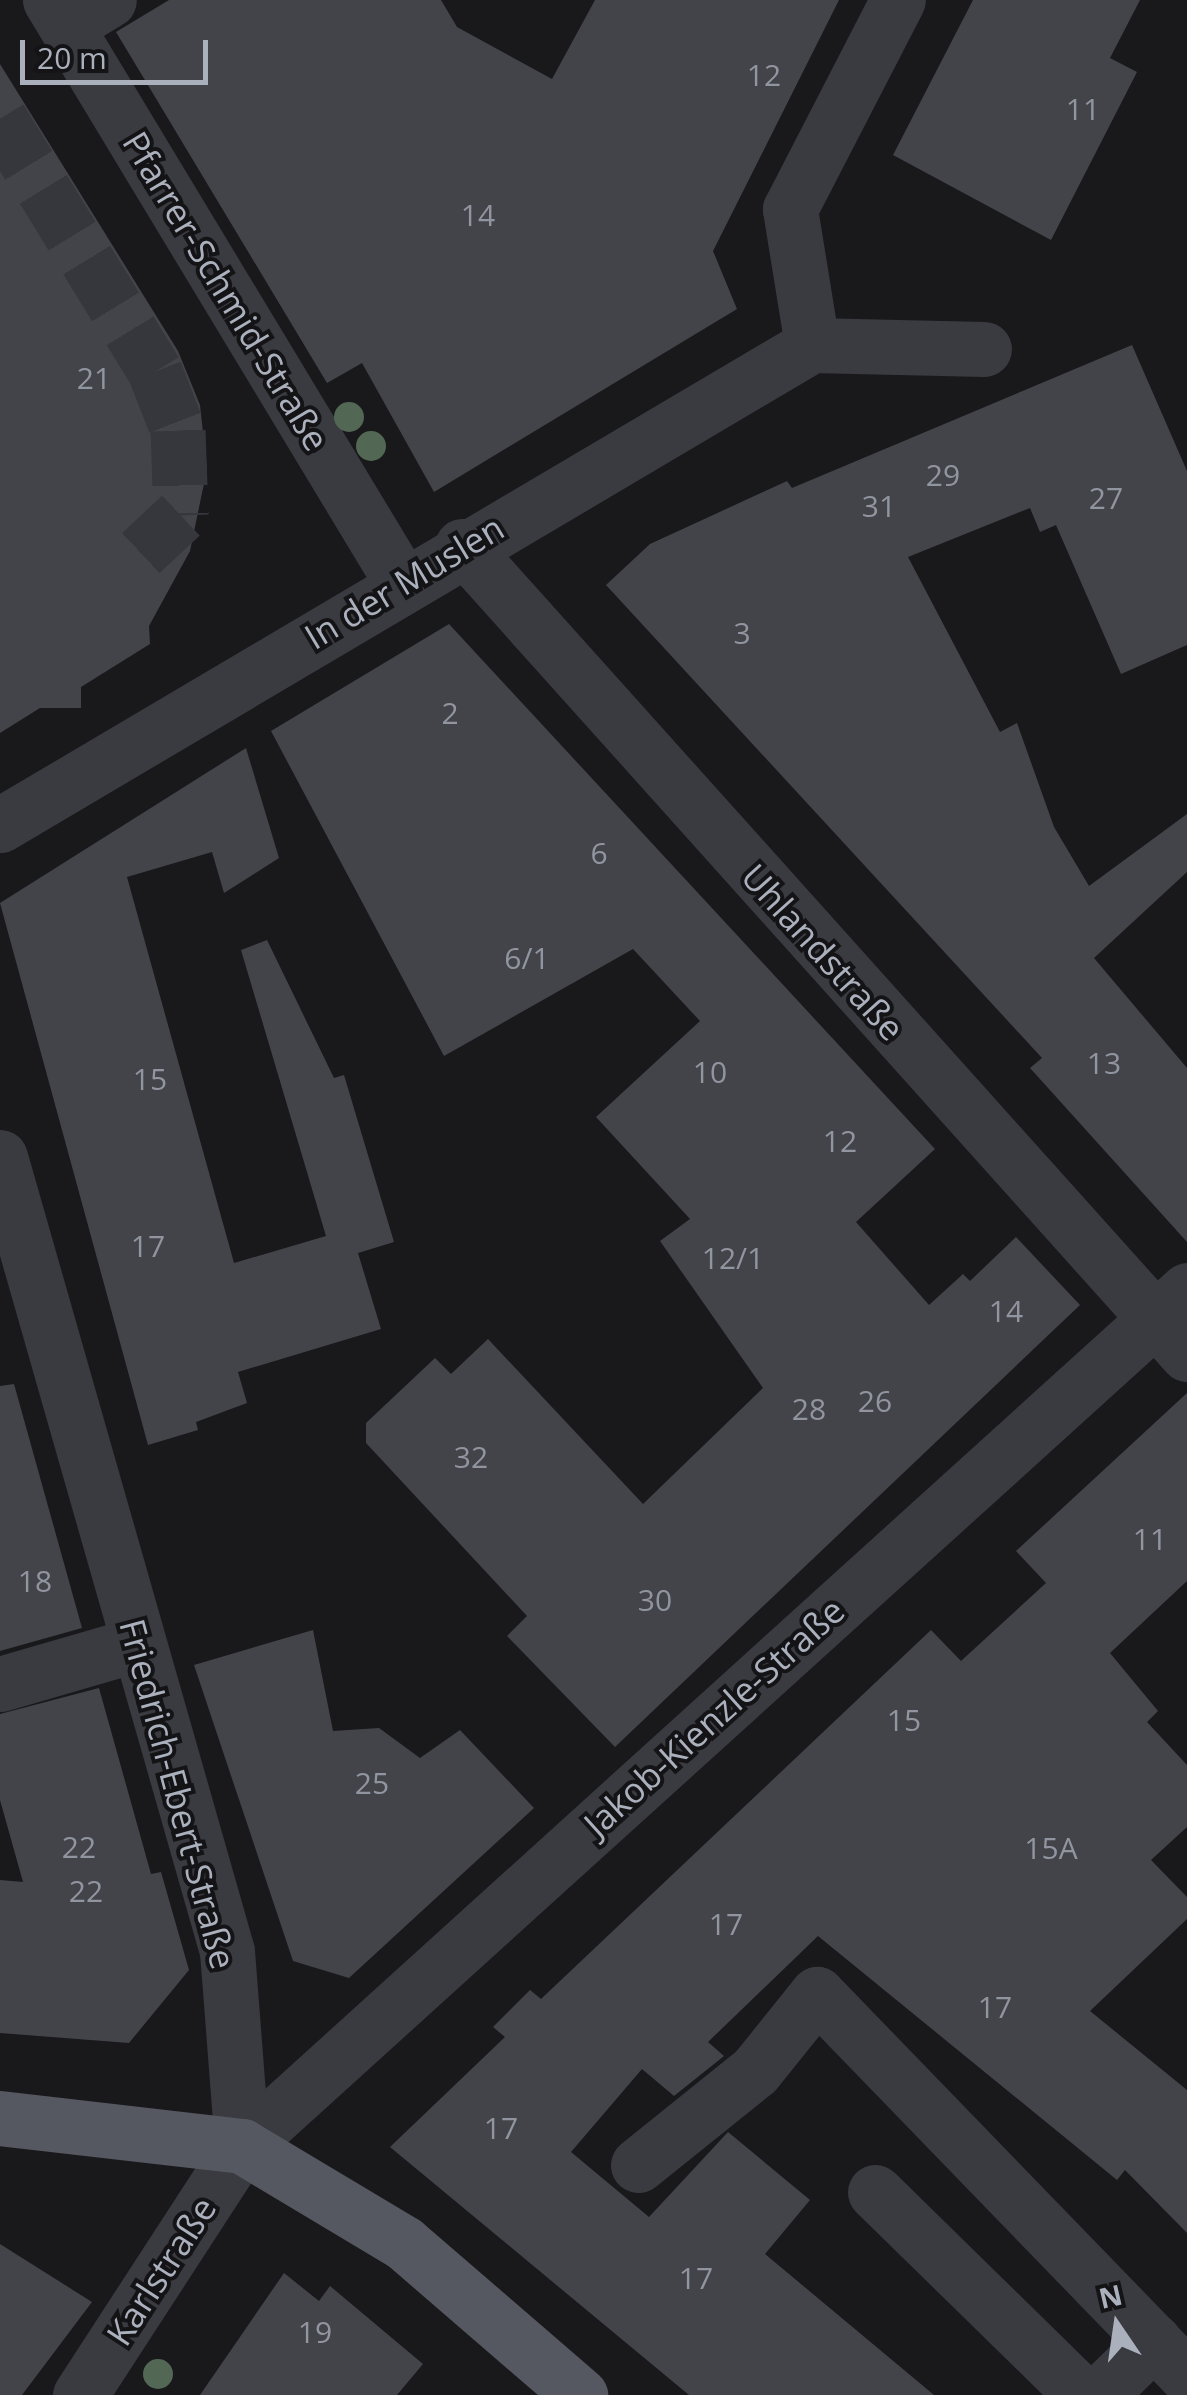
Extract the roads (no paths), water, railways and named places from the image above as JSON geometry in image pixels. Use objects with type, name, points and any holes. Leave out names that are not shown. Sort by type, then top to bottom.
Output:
[{"type":"main road","points":[[0,2118],[242,2146],[404,2243],[580,2395]]},
{"type":"street","points":[[898,0],[790,208],[812,345],[984,348]]},
{"type":"street","name":"Pfarrer-Schmid-Straße","points":[[75,8],[402,583]]},
{"type":"street","name":"In der Muslen","points":[[0,826],[462,546],[812,345]]},
{"type":"street","name":"Uhlandstraße","points":[[462,546],[1176,1322]]},
{"type":"street","name":"Friedrich-Ebert-Straße","points":[[0,1157],[227,1951],[242,2146]]},
{"type":"street","name":"Jakob-Kienzle-Straße","points":[[242,2146],[1176,1322]]},
{"type":"street","points":[[0,1684],[138,1644]]},
{"type":"street","points":[[638,2165],[755,2071],[817,1994],[1170,2358],[1098,2395]]},
{"type":"street","name":"Karlstraße","points":[[80,2395],[242,2146]]},
{"type":"street","points":[[875,2192],[1082,2395]]},
{"type":"tunnel","points":[[0,118],[155,371],[178,430],[181,515],[134,559]]}]
